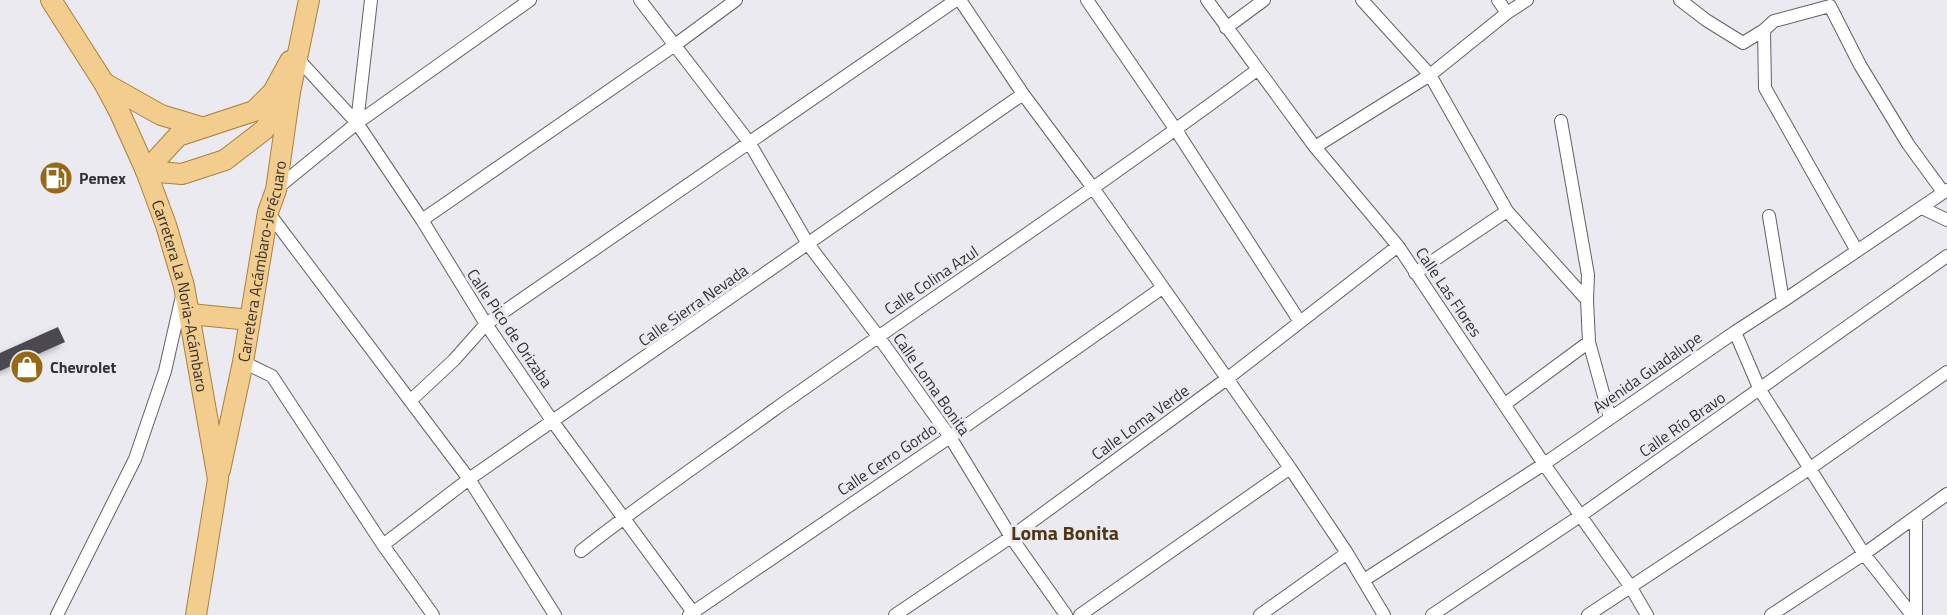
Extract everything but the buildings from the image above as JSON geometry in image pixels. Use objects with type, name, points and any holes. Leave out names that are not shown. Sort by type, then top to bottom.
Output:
[{"type":"main road","name":"Carretera La Noria-Acámbaro","points":[[51,0],[104,83],[119,111],[146,171],[166,225],[184,286],[218,479],[196,615]]},
{"type":"main road","name":"Carretera Acámbaro-Jerécuaro","points":[[218,479],[243,362],[268,212],[276,190],[290,92],[309,0]]},
{"type":"main road","points":[[146,171],[178,136],[254,111],[273,92],[299,51]]},
{"type":"main road","points":[[104,83],[161,114],[201,128]]},
{"type":"main road","points":[[146,171],[182,174],[225,160],[264,130],[290,92]]},
{"type":"main road","points":[[190,314],[250,320]]},
{"type":"street","points":[[357,123],[371,0]]},
{"type":"street","points":[[276,190],[357,123],[530,0]]},
{"type":"street","name":"Calle Loma Bonita","points":[[640,0],[749,142],[808,244],[878,336],[950,437],[1011,537],[1066,615]]},
{"type":"street","points":[[422,220],[675,45],[736,0]]},
{"type":"street","points":[[410,401],[454,360],[486,324],[958,0],[1228,378],[1347,553],[1384,615]]},
{"type":"street","points":[[1087,0],[1176,130],[1300,322]]},
{"type":"street","name":"Calle Las Flores","points":[[1207,0],[1315,147],[1398,246],[1544,464],[1630,586],[1647,615]]},
{"type":"street","points":[[1226,28],[1264,0]]},
{"type":"street","points":[[1362,0],[1430,75],[1507,211],[1587,300]]},
{"type":"street","points":[[1498,0],[1507,13]]},
{"type":"street","points":[[1315,147],[1430,75],[1507,13],[1527,0]]},
{"type":"street","points":[[1680,0],[1706,20],[1743,43],[1774,21],[1830,6],[1860,65],[1908,144],[1945,191]]},
{"type":"street","points":[[1764,30],[1765,88],[1857,251]]},
{"type":"street","name":"Calle Pico de Orizaba","points":[[299,51],[357,123],[422,220],[486,324],[693,614]]},
{"type":"street","name":"Calle Colina Azul","points":[[581,551],[624,517],[878,336],[1176,130],[1257,70]]},
{"type":"street","name":"Calle Sierra Nevada","points":[[383,545],[469,479],[1023,94]]},
{"type":"street","points":[[1561,121],[1587,275],[1589,342],[1610,418]]},
{"type":"street","name":"Avenida Guadalupe","points":[[1364,580],[1544,464],[1945,191]]},
{"type":"street","points":[[1922,208],[1947,220]]},
{"type":"street","points":[[1415,273],[1507,211]]},
{"type":"street","points":[[268,212],[469,479],[555,615]]},
{"type":"street","points":[[1769,216],[1783,301]]},
{"type":"street","name":"Calle Loma Verde","points":[[895,615],[1011,537],[1228,378],[1398,246]]},
{"type":"street","name":"Calle Río Bravo","points":[[1432,615],[1580,516],[1947,256]]},
{"type":"street","points":[[57,615],[135,459],[165,371],[184,286]]},
{"type":"street","name":"Calle Cerro Gordo","points":[[693,614],[1162,288]]},
{"type":"street","points":[[1735,332],[1760,390],[1809,469],[1864,554],[1914,615]]},
{"type":"street","points":[[1505,404],[1589,342]]},
{"type":"street","points":[[243,362],[272,376],[383,545],[433,615]]},
{"type":"street","points":[[1588,615],[1809,469],[1947,372]]},
{"type":"street","points":[[1080,615],[1290,468]]},
{"type":"street","points":[[1771,615],[1864,554],[1947,494]]},
{"type":"street","points":[[1914,615],[1916,517]]},
{"type":"street","points":[[1260,615],[1347,553]]},
{"type":"place","name":"Pemex","points":[[56,178]]},
{"type":"place","name":"Chevrolet","points":[[27,367]]},
{"type":"district","name":"Loma Bonita","points":[[1065,532]]}]
